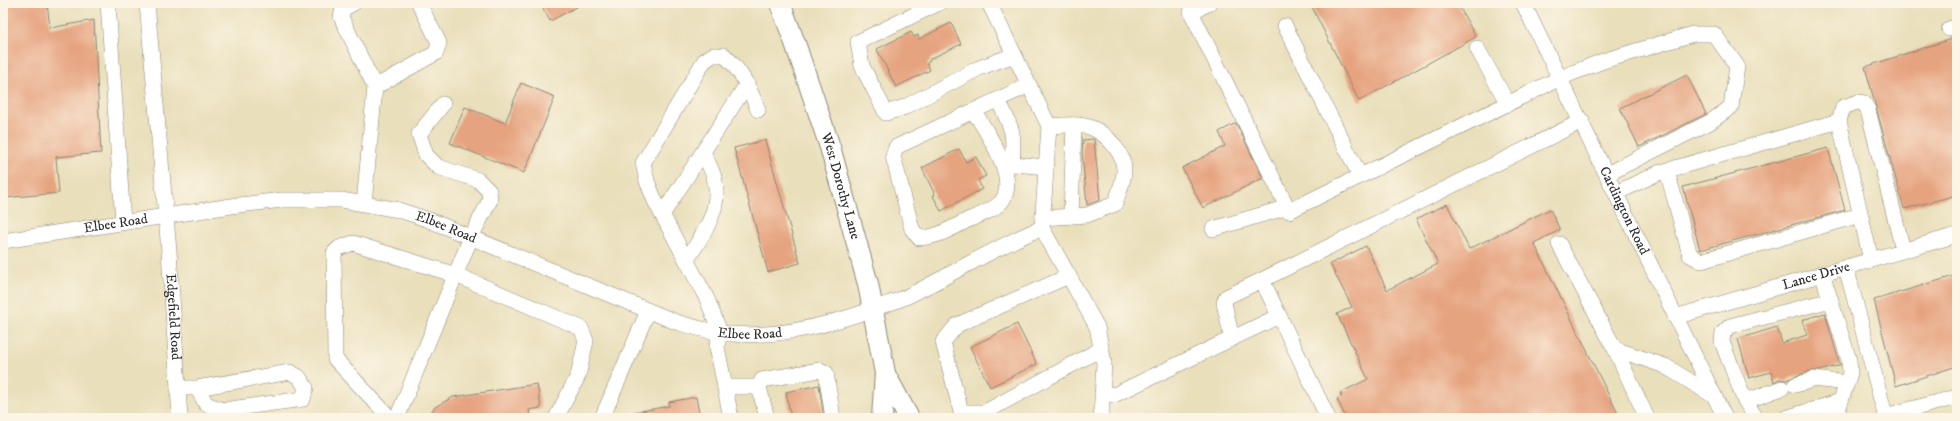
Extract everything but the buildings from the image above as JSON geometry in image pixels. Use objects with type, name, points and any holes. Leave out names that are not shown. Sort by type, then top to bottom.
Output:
[{"type":"main road","name":"West Dorothy Lane","points":[[780,3],[798,50],[830,148],[868,284],[885,374],[882,418]]},
{"type":"main road","name":"West Dorothy Lane","points":[[885,374],[909,418]]},
{"type":"street","points":[[108,3],[123,222]]},
{"type":"street","name":"Edgefield Road","points":[[147,3],[166,216],[180,418]]},
{"type":"street","points":[[354,3],[343,9],[341,17],[375,87],[364,203]]},
{"type":"street","points":[[375,87],[436,53],[439,43],[420,3]]},
{"type":"street","points":[[939,3],[858,42],[862,66],[886,113],[905,107],[978,68],[1014,55]]},
{"type":"street","points":[[989,3],[1049,126],[1043,223],[1069,276],[1097,327],[1104,363],[1100,418]]},
{"type":"street","points":[[1209,3],[1191,12],[1289,211],[1560,78],[1603,61],[1693,34],[1714,34],[1737,66],[1731,107],[1710,122],[1607,174]]},
{"type":"street","name":"Cardington Road","points":[[1523,3],[1582,121],[1675,317],[1725,418]]},
{"type":"street","points":[[1285,26],[1360,176]]},
{"type":"street","points":[[1477,48],[1508,104]]},
{"type":"street","points":[[731,418],[717,348],[720,332],[707,298],[662,215],[646,181],[643,163],[704,61],[713,55],[724,55],[734,64],[747,84],[758,110]]},
{"type":"street","points":[[662,215],[747,84]]},
{"type":"street","points":[[998,100],[1012,127],[1014,143],[1007,163],[1007,185],[1002,200],[992,210],[931,238],[919,238],[912,229],[893,156],[896,147],[1029,85]]},
{"type":"street","points":[[1871,260],[1839,121],[1843,107],[1858,102],[1864,103],[1868,110],[1903,250]]},
{"type":"street","points":[[397,418],[471,237],[490,200],[489,191],[478,180],[438,167],[426,155],[419,134],[443,104]]},
{"type":"street","points":[[974,111],[1007,163]]},
{"type":"street","points":[[1232,338],[1224,303],[1226,298],[1582,121]]},
{"type":"street","points":[[1616,194],[1667,171],[1839,121]]},
{"type":"street","points":[[1049,126],[1074,125],[1071,216]]},
{"type":"street","name":"Elbee Road","points":[[3,241],[123,222],[282,200],[326,199],[364,203],[399,210],[429,220],[676,322],[732,334],[774,333],[804,329],[845,319],[909,296],[1043,223],[1071,216],[1087,215],[1115,204],[1124,171],[1119,152],[1108,139],[1092,128],[1074,125]]},
{"type":"street","points":[[687,260],[710,223],[716,202],[715,180],[703,152]]},
{"type":"street","points":[[1007,163],[1046,167]]},
{"type":"street","points":[[1667,171],[1690,255],[1701,261],[1860,215]]},
{"type":"street","points":[[1213,229],[1288,207]]},
{"type":"street","name":"Lance Drive","points":[[1675,317],[1752,293],[1871,260],[1957,234]]},
{"type":"street","points":[[390,418],[335,359],[334,253],[339,248],[353,243],[456,274],[581,328],[586,341],[578,376],[556,418]]},
{"type":"street","points":[[1559,244],[1616,349],[1647,418]]},
{"type":"street","points":[[1846,267],[1886,417],[1957,398]]},
{"type":"street","points":[[1822,273],[1849,360],[1850,373],[1837,413],[1838,418]]},
{"type":"street","points":[[1069,276],[957,325],[948,336],[944,342],[961,412],[985,412],[1101,349]]},
{"type":"street","points":[[1262,280],[1328,418]]},
{"type":"street","points":[[1752,293],[1758,318]]},
{"type":"street","points":[[1756,418],[1746,401],[1722,342],[1723,333],[1730,326],[1831,300]]},
{"type":"street","points":[[602,418],[648,311]]},
{"type":"street","points":[[1102,393],[1114,395],[1279,316]]},
{"type":"street","points":[[1616,349],[1664,366],[1714,396]]},
{"type":"street","points":[[768,418],[759,387],[762,380],[820,370],[826,374],[833,418]]},
{"type":"street","points":[[178,388],[197,388],[290,372],[299,377],[306,388],[303,399],[223,410],[206,404],[197,388]]},
{"type":"street","points":[[1746,401],[1799,383],[1847,383]]},
{"type":"street","points":[[725,387],[759,387]]},
{"type":"street","points":[[1786,418],[1841,401]]}]
